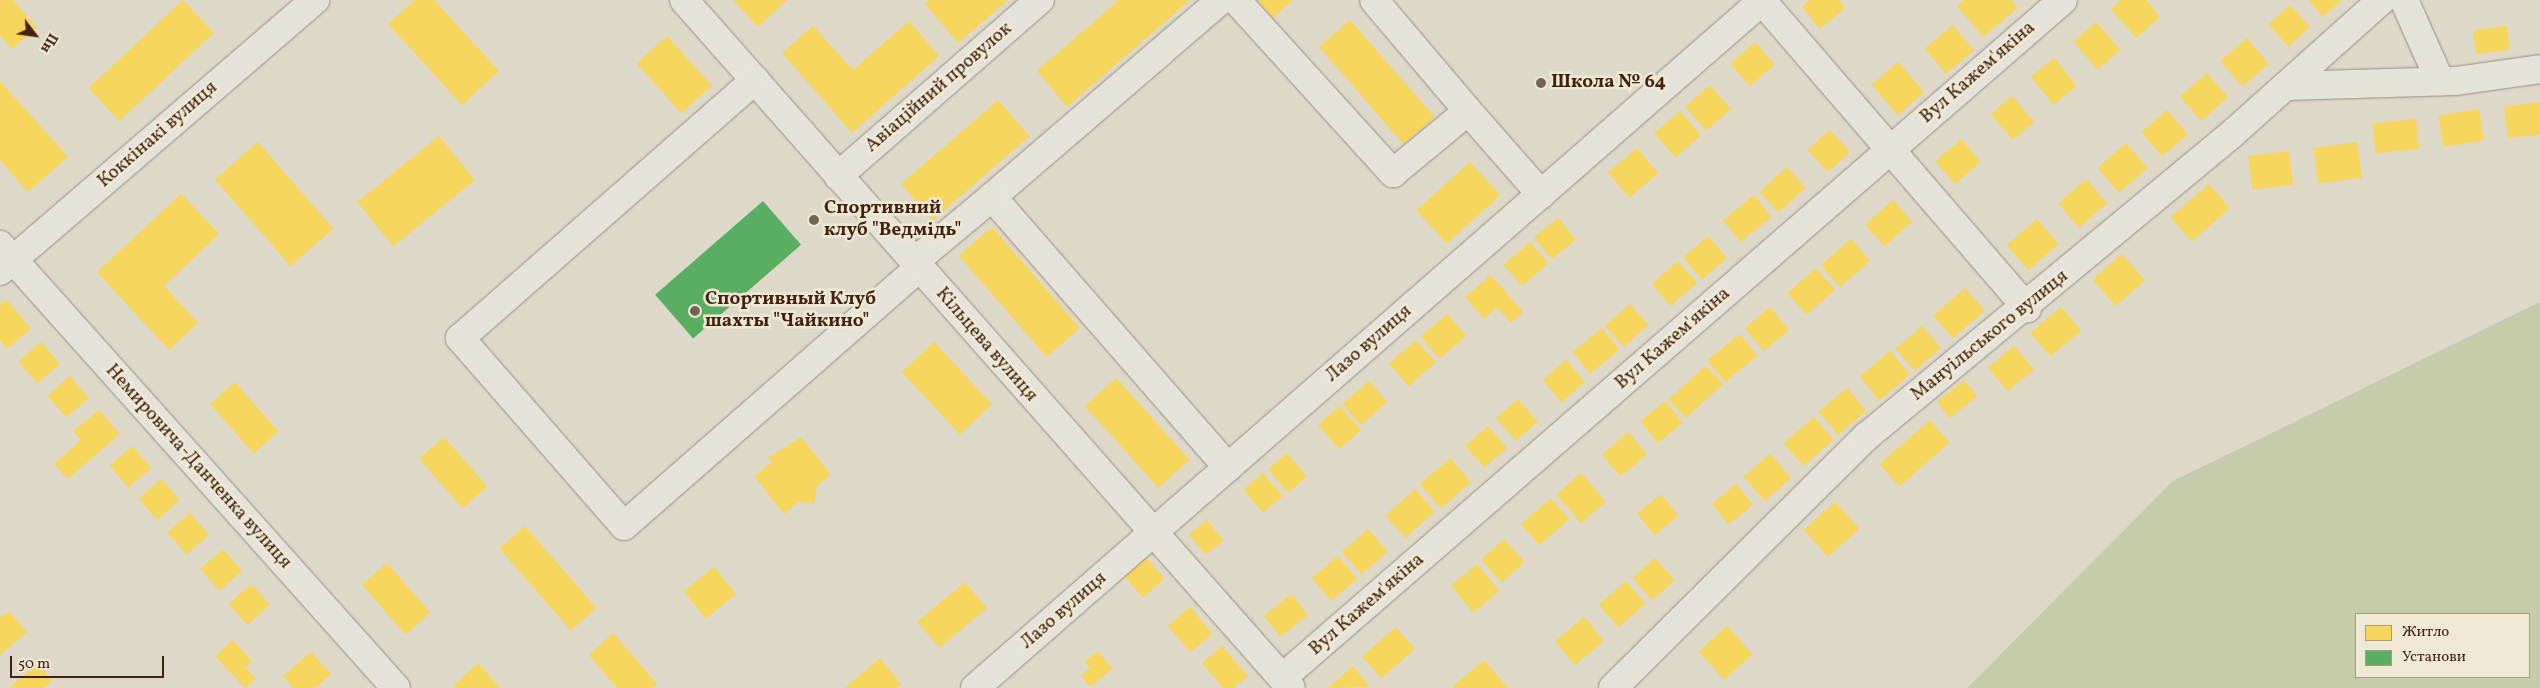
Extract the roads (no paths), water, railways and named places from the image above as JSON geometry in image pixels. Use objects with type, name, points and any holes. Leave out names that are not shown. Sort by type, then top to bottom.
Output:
[{"type":"street","name":"Коккінакі вулиця","points":[[4,258],[316,0]]},
{"type":"street","name":"Кільцева вулиця","points":[[684,0],[1152,534],[1287,683]]},
{"type":"street","name":"Авіаційний провулок","points":[[838,176],[1040,0]]},
{"type":"street","points":[[754,80],[460,338],[624,526],[992,197],[1221,0]]},
{"type":"street","points":[[1236,0],[1393,173],[1468,111]]},
{"type":"street","points":[[1374,0],[1540,194]]},
{"type":"street","points":[[1762,0],[1888,151],[2027,308]]},
{"type":"street","name":"Лазо вулиця","points":[[986,685],[1152,534],[1762,0]]},
{"type":"street","name":"Вул Кажем'якіна","points":[[1287,683],[1888,151],[2063,0]]},
{"type":"street","name":"Мануільського вулиця","points":[[1613,688],[1867,436],[2027,308],[2286,86],[2382,0]]},
{"type":"street","points":[[2404,0],[2440,81]]},
{"type":"street","points":[[2286,86],[2440,81],[2540,69]]},
{"type":"street","points":[[992,197],[1228,468]]},
{"type":"street","name":"Немировича-Данченка вулиця","points":[[4,258],[396,688]]},
{"type":"place","name":"Школа № 64","points":[[1541,83]]},
{"type":"place","name":"Спортивний клуб \"Ведмідь\"","points":[[814,220]]},
{"type":"place","name":"Спортивный Клуб шахты \"Чайкино\"","points":[[695,311]]}]
